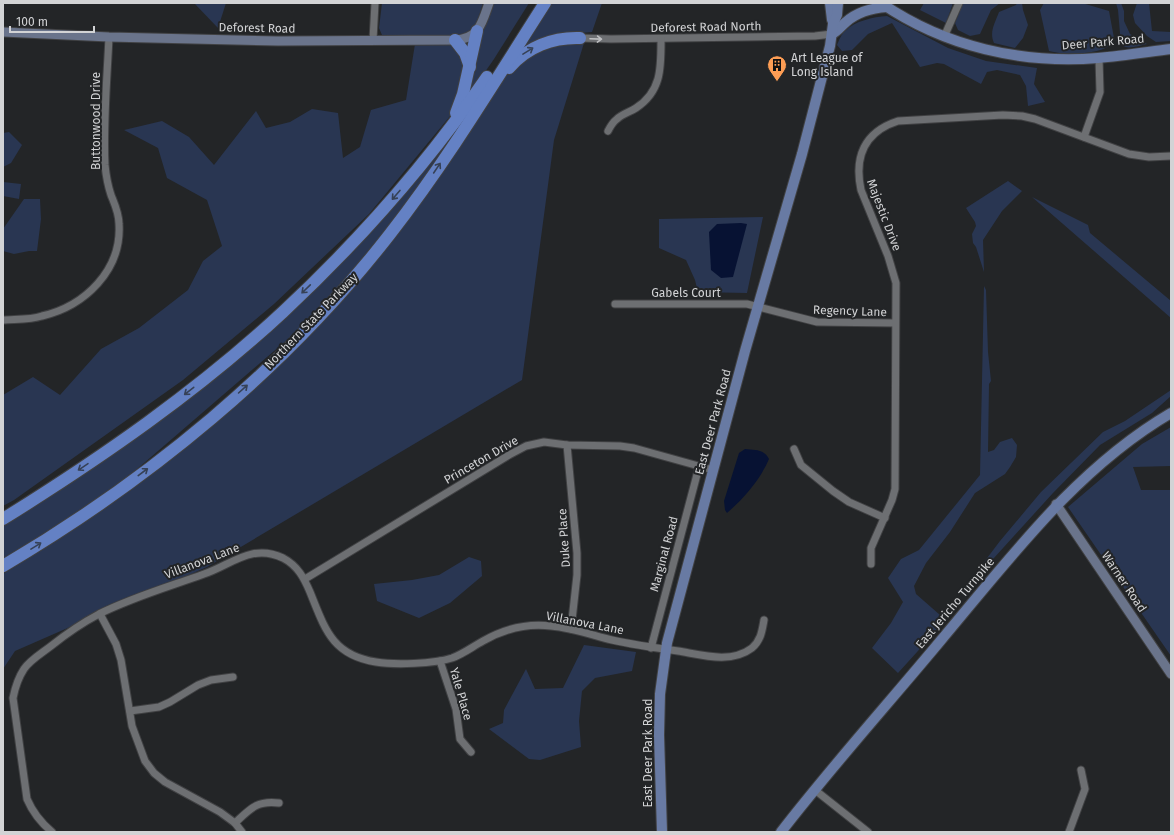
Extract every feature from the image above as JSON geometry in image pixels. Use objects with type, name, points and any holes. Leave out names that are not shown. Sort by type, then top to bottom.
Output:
[{"type":"highway","name":"Northern State Parkway","points":[[3,519],[72,475],[177,400],[236,353],[283,312],[326,271],[382,211],[421,166],[477,92],[536,3]]},
{"type":"highway","name":"Northern State Parkway","points":[[3,566],[80,518],[151,466],[204,424],[280,356],[337,297],[389,235],[436,171],[545,3]]},
{"type":"highway","points":[[421,166],[435,141],[457,111],[470,67],[477,31]]},
{"type":"highway","points":[[482,100],[512,65],[537,46],[550,41],[580,38]]},
{"type":"highway","points":[[455,40],[463,49],[470,67]]},
{"type":"main road","name":"East Deer Park Road","points":[[662,832],[659,727],[660,694],[666,649],[757,306],[802,154],[830,46],[832,29],[830,3]]},
{"type":"main road","name":"East Deer Park Road","points":[[832,29],[837,15],[838,3]]},
{"type":"main road","points":[[832,29],[836,32],[852,17],[884,5]]},
{"type":"main road","name":"Deer Park Road","points":[[884,5],[915,23],[944,37],[986,50],[1019,57],[1042,59],[1099,58],[1171,49]]},
{"type":"main road","points":[[862,12],[878,12],[888,14],[915,23]]},
{"type":"main road","name":"East Jericho Turnpike","points":[[781,832],[1056,504],[1116,450],[1171,413]]},
{"type":"street","points":[[373,40],[375,3]]},
{"type":"street","points":[[477,31],[482,23],[489,3]]},
{"type":"street","points":[[944,37],[959,3]]},
{"type":"street","name":"Deforest Road North","points":[[580,38],[661,39],[794,36],[832,29]]},
{"type":"street","name":"Deforest Road","points":[[3,32],[109,38],[300,41],[455,40],[467,38],[477,31]]},
{"type":"street","name":"Buttonwood Drive","points":[[3,320],[27,319],[42,316],[71,305],[97,285],[114,260],[118,248],[119,224],[117,209],[111,194],[108,180],[104,150],[109,38]]},
{"type":"street","points":[[608,131],[617,119],[638,108],[655,89],[661,64],[661,39]]},
{"type":"street","points":[[1084,137],[1100,92],[1099,58]]},
{"type":"street","name":"Majestic Drive","points":[[871,564],[871,548],[885,518],[895,490],[895,323],[897,298],[893,269],[861,190],[858,176],[858,163],[869,138],[886,124],[898,121],[1003,115],[1022,116],[1035,119],[1129,154],[1149,157],[1171,156]]},
{"type":"street","name":"Gabels Court","points":[[615,304],[710,303],[746,304],[757,306]]},
{"type":"street","name":"Regency Lane","points":[[757,306],[817,322],[895,323]]},
{"type":"street","name":"Princeton Drive","points":[[305,579],[526,446],[544,442],[567,445],[620,446],[634,448],[713,470]]},
{"type":"street","name":"Duke Place","points":[[567,445],[577,553],[577,575],[572,629]]},
{"type":"street","points":[[794,449],[801,465],[833,491],[849,502],[885,518]]},
{"type":"street","name":"Marginal Road","points":[[651,648],[699,467]]},
{"type":"street","name":"Warner Road","points":[[1056,504],[1171,674]]},
{"type":"street","name":"Villanova Lane","points":[[52,832],[39,821],[32,812],[27,799],[13,698],[16,683],[24,668],[71,631],[100,614],[151,592],[207,573],[239,557],[249,554],[273,554],[283,558],[300,571],[305,579],[328,633],[343,649],[354,656],[379,662],[424,663],[440,661],[461,654],[498,633],[514,627],[533,625],[572,629],[651,648],[666,649],[718,658],[746,652],[758,641],[761,635],[764,620]]},
{"type":"street","points":[[100,614],[118,649],[126,683],[132,726],[145,761],[154,773],[165,782],[220,812],[235,823],[242,832]]},
{"type":"street","name":"Yale Place","points":[[440,661],[456,708],[460,738],[471,752]]},
{"type":"street","points":[[130,711],[159,707],[211,680],[233,677]]},
{"type":"street","points":[[1070,832],[1085,789],[1081,770]]},
{"type":"street","points":[[815,790],[868,832]]},
{"type":"street","points":[[235,823],[262,803],[268,801],[279,803]]},
{"type":"shaded area","points":[[194,3],[226,3],[218,28]]},
{"type":"shaded area","points":[[382,3],[483,3],[477,21],[470,31],[464,34],[428,36],[382,35],[379,28]]},
{"type":"shaded area","points":[[492,3],[529,3],[494,59],[467,98],[484,22]]},
{"type":"shaded area","points":[[549,3],[602,3],[592,32],[569,34],[519,50]]},
{"type":"shaded area","points":[[924,3],[953,3],[946,23],[920,10]]},
{"type":"shaded area","points":[[963,3],[1000,3],[991,10],[980,34],[970,36],[958,30],[955,23]]},
{"type":"shaded area","points":[[1017,3],[1022,3],[1028,25],[1023,38],[1015,48],[994,43],[992,31],[999,12],[1016,5]]},
{"type":"shaded area","points":[[1044,3],[1082,3],[1109,11],[1114,38],[1112,43],[1103,49],[1088,53],[1071,54],[1049,51],[1040,10]]},
{"type":"shaded area","points":[[1116,3],[1121,3],[1124,11],[1124,21],[1130,34],[1147,44],[1137,47],[1127,47],[1121,45]]},
{"type":"shaded area","points":[[1137,3],[1149,3],[1152,31],[1171,32],[1171,41],[1156,42],[1147,36],[1135,23],[1133,15]]},
{"type":"shaded area","points":[[887,16],[948,48],[986,61],[1037,68],[1034,84],[1045,102],[1028,106],[1026,86],[1020,75],[997,70],[987,72],[981,84],[944,64],[937,63],[920,67],[892,23],[868,34],[852,50],[842,51],[837,45],[844,32],[859,22],[876,17]]},
{"type":"shaded area","points":[[557,43],[584,43],[554,140],[522,380],[207,567],[15,651],[3,669],[3,574],[143,481],[229,412],[315,329],[515,63]]},
{"type":"shaded area","points":[[415,44],[452,44],[460,50],[466,66],[451,115],[369,214],[274,304],[183,380],[14,500],[3,506],[3,395],[33,377],[60,395],[101,349],[139,328],[188,290],[203,261],[222,246],[207,200],[167,178],[158,148],[124,130],[162,121],[189,137],[214,165],[256,111],[266,128],[290,122],[312,109],[338,113],[343,158],[360,147],[371,110],[406,100]]},
{"type":"shaded area","points":[[460,123],[436,161],[380,240],[302,327],[122,482],[56,527],[3,560],[3,522],[233,360]]},
{"type":"shaded area","points":[[9,132],[22,145],[11,163],[3,167],[3,133]]},
{"type":"shaded area","points":[[1008,181],[1022,191],[1002,211],[983,240],[984,272],[976,247],[973,243],[972,234],[976,226],[975,222],[966,208]]},
{"type":"shaded area","points":[[3,182],[21,184],[19,199],[3,196]]},
{"type":"shaded area","points":[[1032,197],[1088,225],[1090,233],[1171,301],[1171,318]]},
{"type":"shaded area","points":[[24,199],[40,199],[41,219],[37,251],[14,254],[3,251],[3,229]]},
{"type":"shaded area","points":[[763,217],[747,293],[698,292],[695,280],[686,260],[659,248],[659,219]]},
{"type":"shaded area","points":[[717,224],[747,224],[733,277],[721,278],[711,270],[709,232]]},
{"type":"shaded area","points":[[984,286],[986,290],[988,352],[991,381],[989,384],[988,452],[994,450],[1000,442],[1012,438],[1017,445],[1016,457],[1005,474],[975,493],[950,532],[926,563],[914,586],[916,594],[940,615],[936,631],[898,673],[872,648],[891,623],[903,602],[888,578],[901,559],[919,550],[980,475]]},
{"type":"shaded area","points":[[1171,390],[1171,396],[1152,413],[1100,445],[1053,493],[984,569],[978,575],[975,574],[1000,541],[1041,492],[1103,432],[1125,421]]},
{"type":"shaded area","points":[[1171,427],[1171,466],[1133,467],[1141,490],[1171,490],[1171,656],[1068,507],[1142,444]]},
{"type":"shaded area","points":[[745,449],[765,453],[769,459],[751,488],[727,513],[725,510],[724,501],[739,453]]},
{"type":"shaded area","points":[[469,557],[481,561],[482,576],[450,603],[419,618],[377,601],[374,584],[412,580],[439,575]]},
{"type":"shaded area","points":[[584,645],[636,652],[632,671],[595,678],[582,691],[579,721],[581,747],[540,760],[529,759],[489,729],[503,723],[504,710],[526,669],[535,689],[563,688]]},
{"type":"place","name":"Art League of Long Island","points":[[777,82]]}]
